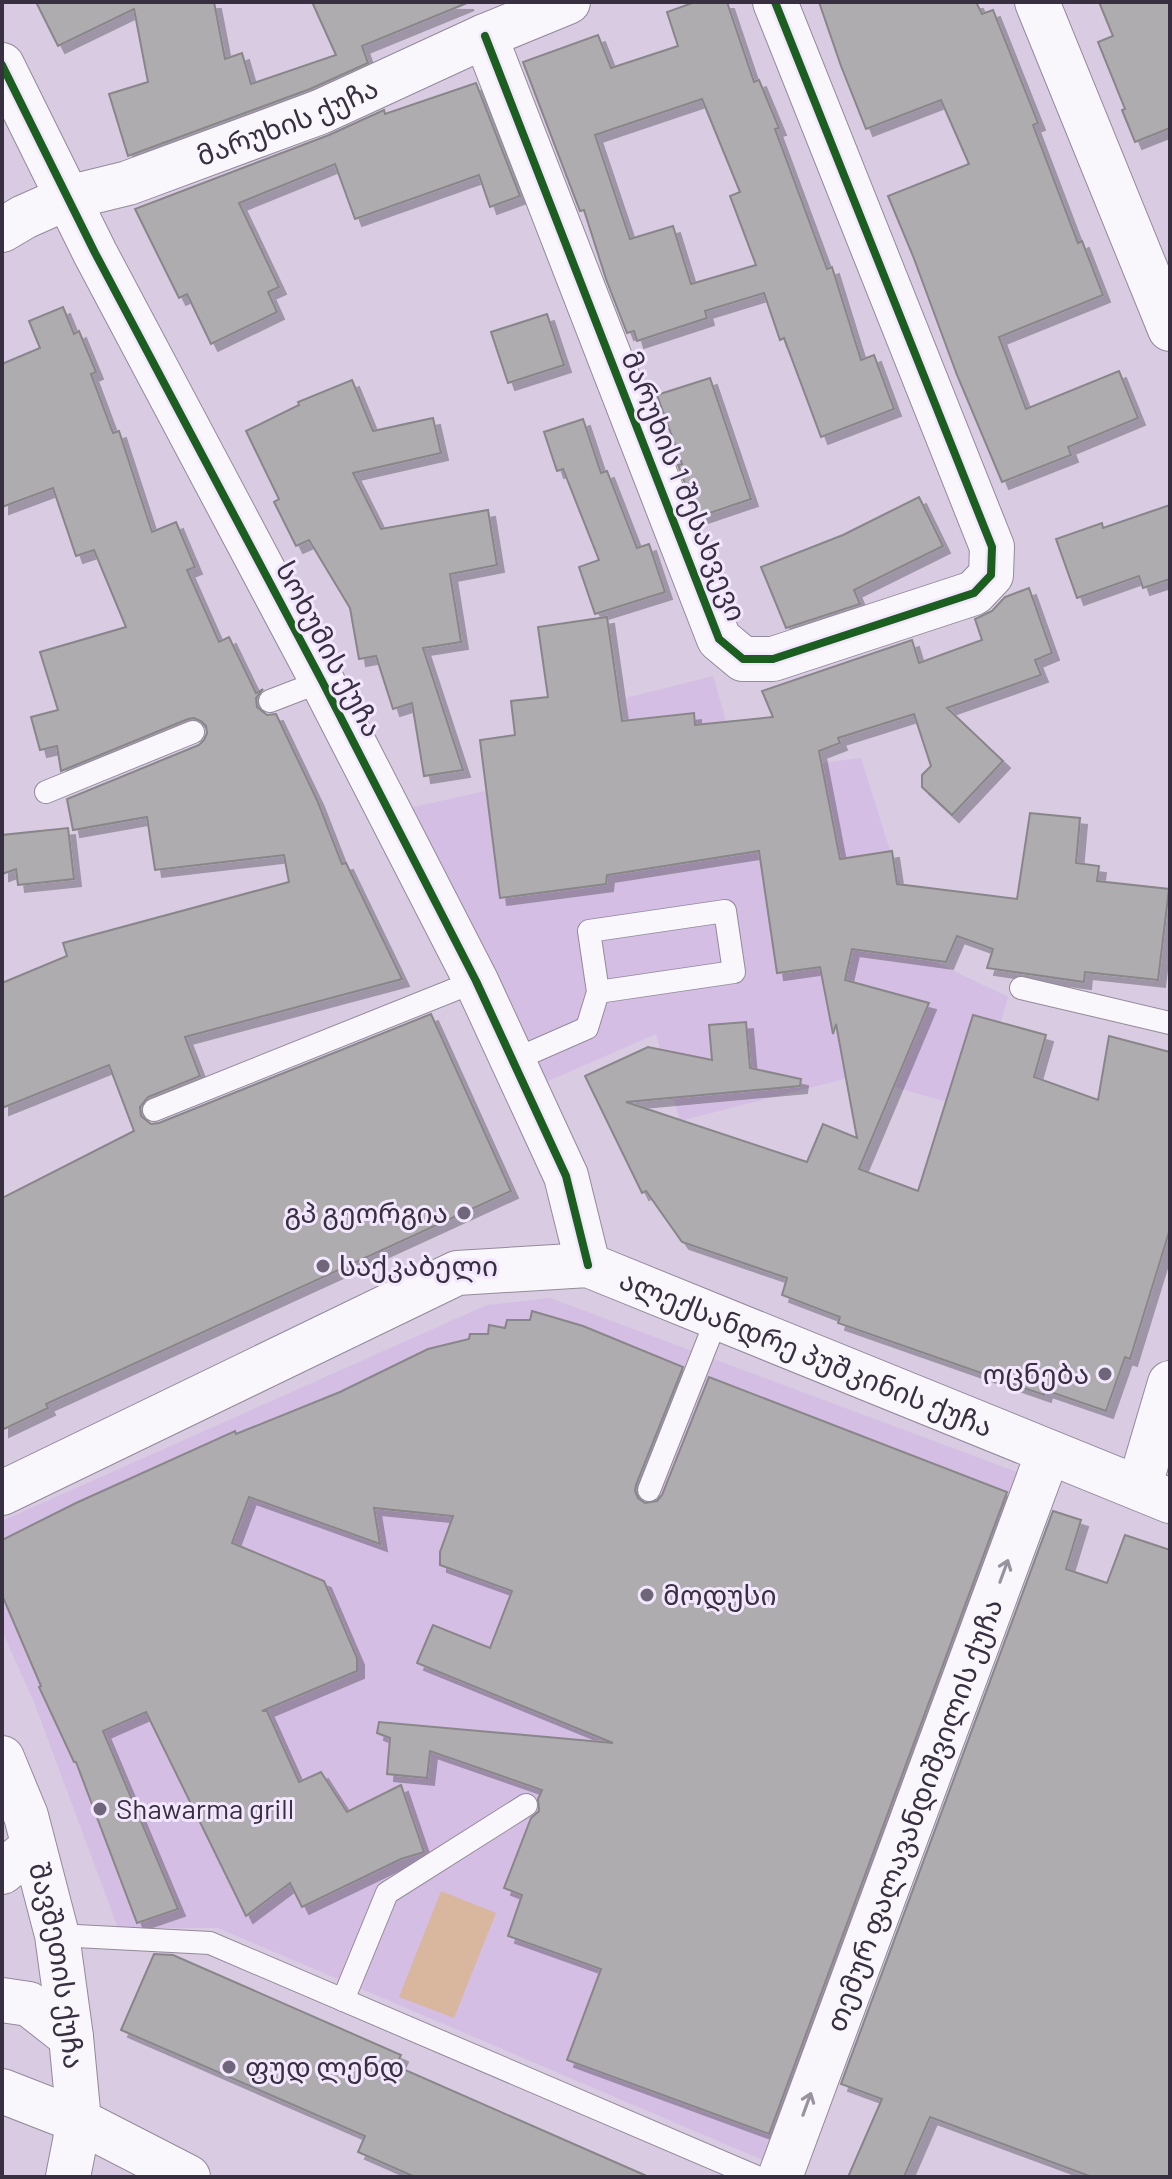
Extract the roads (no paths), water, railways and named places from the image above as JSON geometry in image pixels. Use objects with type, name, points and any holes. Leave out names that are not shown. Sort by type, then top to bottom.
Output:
[{"type":"street","name":"მარუხის ქუჩა","points":[[2,230],[67,198],[128,183],[320,112],[485,36],[568,2]]},
{"type":"street","name":"მარუხის 1 შესახვევი","points":[[485,36],[719,639],[743,659],[773,659],[974,593],[991,575],[992,547],[775,2]]},
{"type":"street","points":[[1037,2],[1170,329]]},
{"type":"street","name":"სოხუმის ქუჩა","points":[[2,65],[67,198],[476,981],[566,1176],[588,1265]]},
{"type":"street","name":"ალექსანდრე პუშკინის ქუჩა","points":[[2,1493],[457,1273],[588,1265],[1155,1494]]},
{"type":"street","points":[[1155,1494],[1170,1383]]},
{"type":"street","name":"თემურ ფალავანდიშვილის ქუჩა","points":[[780,2177],[1048,1453]]},
{"type":"street","name":"შავშეთის ქუჩა","points":[[2,1758],[26,1816],[18,1859],[57,1935],[79,2121],[68,2177]]},
{"type":"street","points":[[2,2000],[29,2004],[71,2037]]},
{"type":"street","points":[[2,2091],[79,2121],[188,2177]]},
{"type":"lane","points":[[270,701],[322,681]]},
{"type":"lane","points":[[46,792],[193,732]]},
{"type":"lane","points":[[514,1060],[587,1028],[598,992],[589,931],[725,911],[734,972],[598,992]]},
{"type":"lane","points":[[154,1110],[476,981]]},
{"type":"lane","points":[[1021,988],[1170,1023]]},
{"type":"lane","points":[[649,1490],[717,1318]]},
{"type":"lane","points":[[343,2000],[387,1893],[526,1805]]},
{"type":"lane","points":[[57,1935],[210,1943],[757,2177]]},
{"type":"place","name":"გპ გეორგია","points":[[464,1213]]},
{"type":"place","name":"საქკაბელი","points":[[323,1266]]},
{"type":"place","name":"ოცნება","points":[[1105,1374]]},
{"type":"place","name":"მოდუსი","points":[[647,1595]]},
{"type":"place","name":"Shawarma grill","points":[[100,1809]]},
{"type":"place","name":"ფუდ ლენდ","points":[[229,2067]]}]
